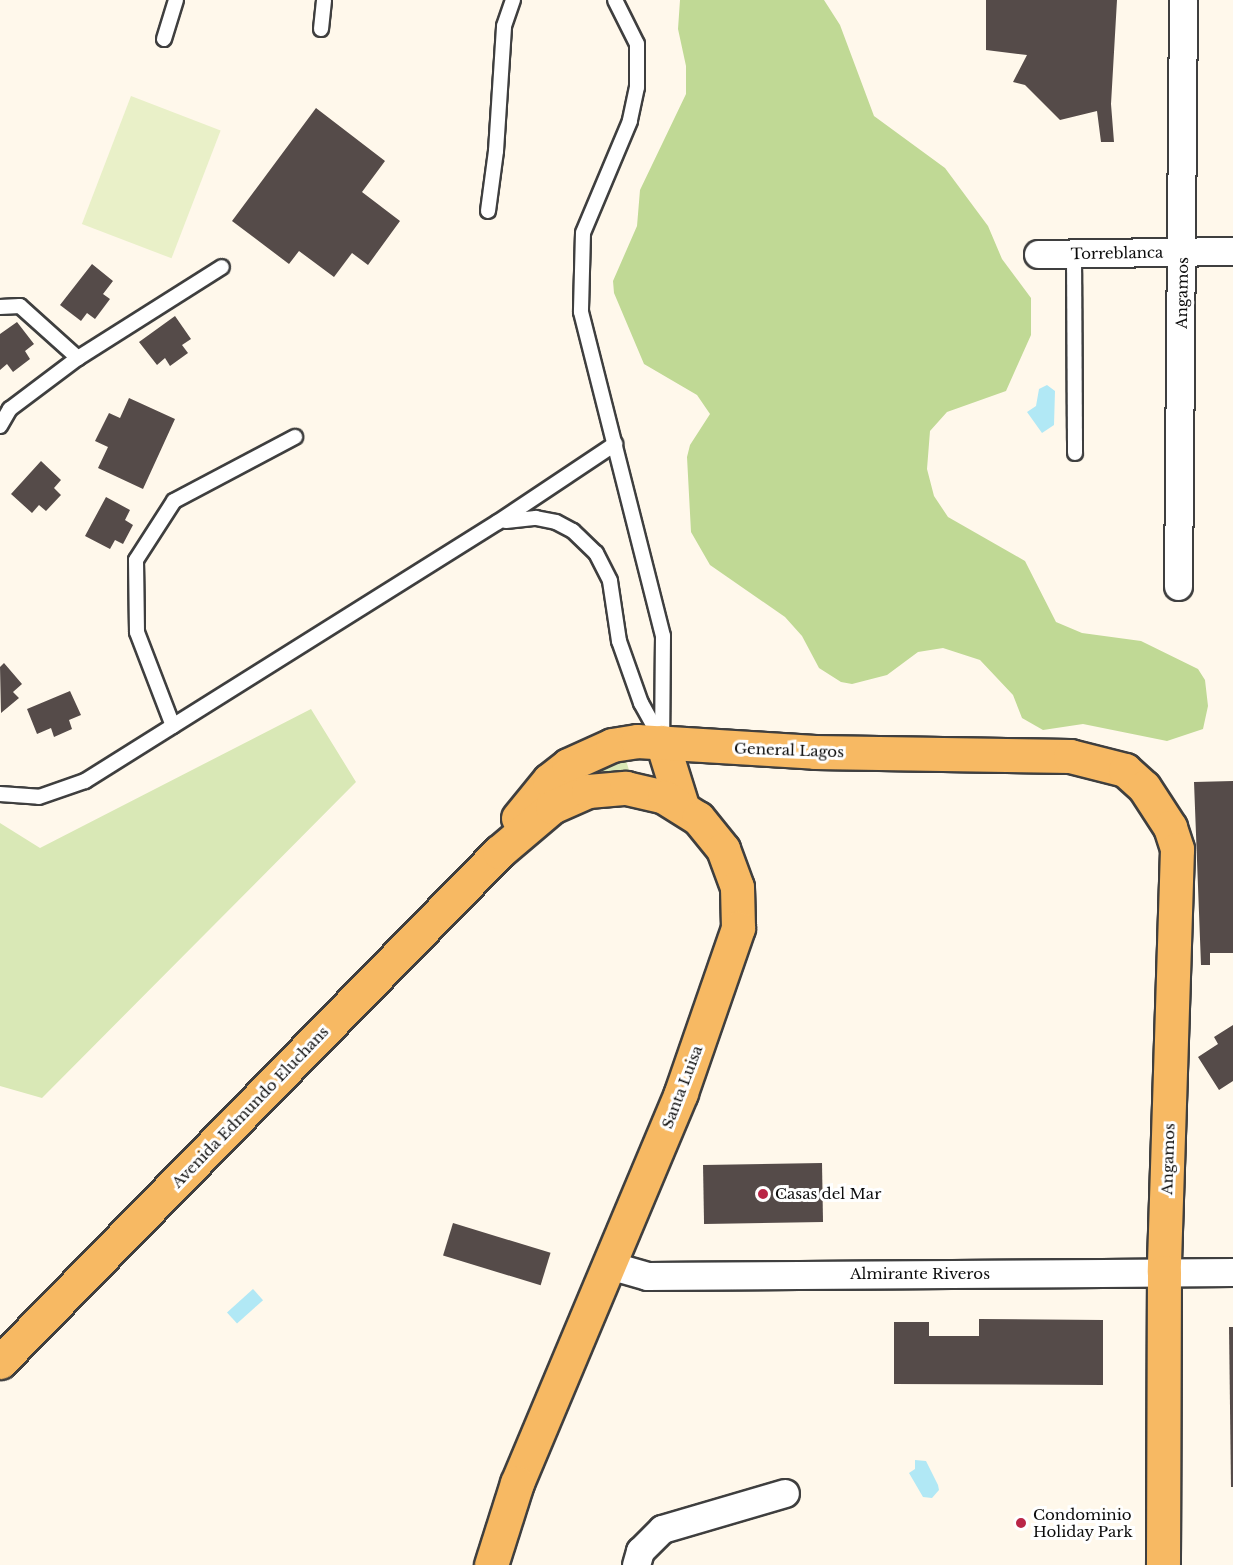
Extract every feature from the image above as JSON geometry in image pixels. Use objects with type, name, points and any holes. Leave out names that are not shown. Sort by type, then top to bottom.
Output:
[{"type":"main road","name":"General Lagos","points":[[499,852],[520,814],[568,765],[612,745],[662,742],[815,752],[1070,756],[1125,770]]},
{"type":"main road","points":[[662,742],[682,806]]},
{"type":"main road","name":"Angamos","points":[[1125,770],[1160,807],[1177,849],[1164,1272],[1163,1565]]},
{"type":"main road","name":"Santa Luisa","points":[[490,1565],[517,1483],[681,1092],[719,992],[738,928],[737,887],[732,868],[712,833],[682,806],[645,791],[626,788],[588,791],[552,807],[499,852]]},
{"type":"main road","name":"Avenida Edmundo Eluchans","points":[[0,1362],[499,852]]},
{"type":"street","name":"Angamos","points":[[1178,586],[1183,251],[1182,0]]},
{"type":"street","name":"Torreblanca","points":[[1038,254],[1233,251]]},
{"type":"street","name":"Almirante Riveros","points":[[609,1264],[647,1276],[1233,1272]]},
{"type":"street","points":[[636,1565],[646,1544],[662,1528],[785,1493]]},
{"type":"lane","points":[[165,39],[176,0]]},
{"type":"lane","points":[[321,29],[324,0]]},
{"type":"lane","points":[[488,210],[496,151],[504,26],[513,0]]},
{"type":"lane","points":[[615,0],[638,44],[637,87],[630,121],[614,164],[589,214],[579,262],[581,312],[663,636],[662,742]]},
{"type":"lane","points":[[1074,254],[1075,453]]},
{"type":"lane","points":[[0,426],[10,409],[78,358],[222,267]]},
{"type":"lane","points":[[0,307],[20,306],[78,358]]},
{"type":"lane","points":[[173,726],[137,632],[136,560],[174,501],[295,437]]},
{"type":"lane","points":[[0,794],[39,797],[62,791],[85,781],[498,522],[615,444]]},
{"type":"lane","points":[[498,522],[517,518],[556,522],[573,531],[596,553],[610,581],[619,641],[641,703],[662,742]]},
{"type":"green space","points":[[680,0],[824,0],[840,25],[874,116],[945,168],[988,226],[1002,259],[1031,298],[1031,335],[1006,391],[947,412],[930,431],[927,469],[934,496],[948,517],[1025,561],[1056,622],[1082,633],[1141,641],[1198,669],[1205,680],[1208,706],[1203,729],[1167,741],[1083,724],[1043,730],[1022,718],[1013,695],[980,660],[943,648],[918,652],[887,675],[852,684],[841,682],[819,668],[802,636],[785,617],[710,565],[691,532],[687,457],[690,445],[710,414],[697,395],[644,364],[614,293],[613,281],[637,226],[640,190],[686,94],[686,66],[678,29]]},
{"type":"green space","points":[[131,96],[221,130],[172,258],[82,224]]},
{"type":"green space","points":[[311,709],[356,782],[42,1098],[0,1086],[0,823],[40,848]]},
{"type":"green space","points":[[624,754],[629,770],[600,774],[563,791],[600,765]]},
{"type":"water","points":[[1047,385],[1055,391],[1054,425],[1042,433],[1027,412],[1036,406],[1039,389]]},
{"type":"water","points":[[253,1289],[263,1300],[237,1324],[227,1312]]},
{"type":"water","points":[[915,1460],[926,1461],[938,1485],[939,1490],[932,1498],[923,1497],[909,1473],[915,1469]]},
{"type":"building","points":[[986,0],[1117,0],[1111,104],[1114,142],[1101,142],[1097,111],[1060,120],[1025,85],[1013,82],[1027,55],[986,50]]},
{"type":"building","points":[[316,108],[385,161],[362,192],[400,221],[368,265],[352,253],[334,277],[299,251],[289,264],[232,221]]},
{"type":"building","points":[[92,264],[113,281],[103,294],[110,299],[95,319],[87,313],[81,321],[60,305]]},
{"type":"building","points":[[175,316],[191,339],[182,345],[188,353],[170,366],[165,358],[157,365],[139,342]]},
{"type":"building","points":[[17,322],[34,344],[25,351],[30,359],[13,372],[7,364],[0,370],[0,334]]},
{"type":"building","points":[[129,398],[175,419],[143,489],[98,468],[108,447],[95,441],[109,413],[120,418]]},
{"type":"building","points":[[41,461],[61,480],[54,488],[61,495],[46,511],[39,505],[32,513],[11,494]]},
{"type":"building","points":[[106,497],[130,510],[125,520],[133,525],[123,544],[115,540],[110,549],[85,536]]},
{"type":"building","points":[[4,663],[22,684],[13,692],[19,698],[1,713],[0,667]]},
{"type":"building","points":[[70,691],[81,715],[69,720],[72,729],[54,737],[51,728],[37,734],[27,709]]},
{"type":"building","points":[[1233,781],[1233,953],[1210,953],[1210,965],[1201,965],[1194,782]]},
{"type":"building","points":[[1233,1025],[1233,1081],[1219,1090],[1198,1057],[1218,1044],[1214,1037]]},
{"type":"building","name":"Casas del Mar","points":[[822,1163],[823,1222],[704,1224],[703,1165]]},
{"type":"building","points":[[453,1223],[551,1253],[541,1285],[443,1256]]},
{"type":"building","points":[[979,1319],[1103,1320],[1103,1385],[894,1384],[894,1322],[929,1322],[929,1336],[979,1336]]},
{"type":"building","points":[[1229,1327],[1233,1327],[1233,1487],[1231,1487]]},
{"type":"place","name":"Casas del Mar","points":[[763,1194]]},
{"type":"place","name":"Condominio Holiday Park","points":[[1021,1523]]}]
